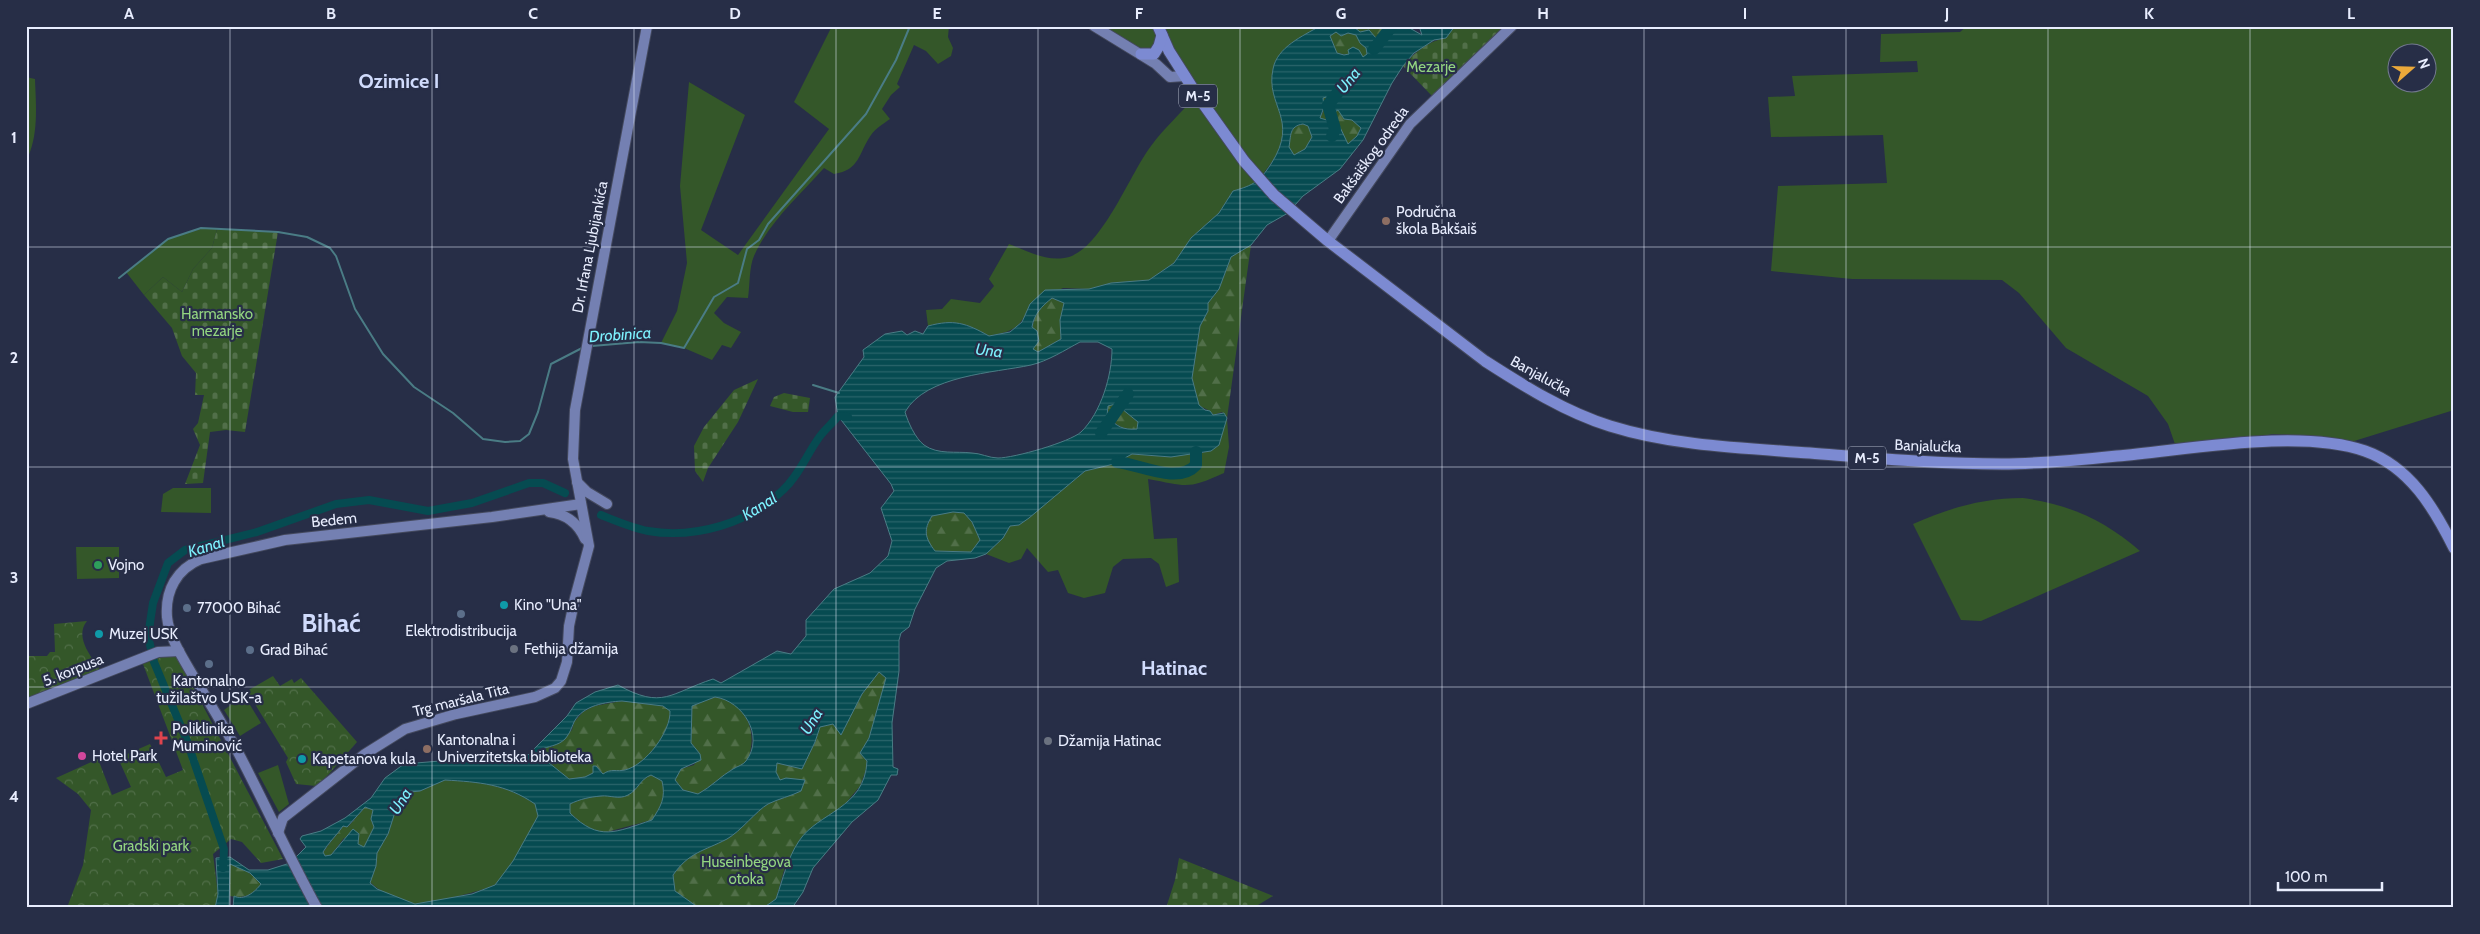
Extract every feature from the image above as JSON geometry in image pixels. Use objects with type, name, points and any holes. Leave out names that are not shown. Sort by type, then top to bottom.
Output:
[{"type":"main road","name":"Dr. Irfana Ljubijankića","points":[[567,662],[569,626],[587,552],[588,540],[576,481],[573,436],[586,353],[647,26]]},
{"type":"main road","points":[[1094,26],[1156,64],[1182,71]]},
{"type":"main road","name":"Bakšaiškog odreda","points":[[1328,241],[1397,139],[1432,100],[1512,26]]},
{"type":"main road","points":[[1141,54],[1154,54],[1159,46],[1160,31]]},
{"type":"main road","name":"M-5","points":[[1160,31],[1182,71]]},
{"type":"main road","name":"Banjalučka","points":[[1182,71],[1244,161],[1274,195],[1328,241],[1485,361],[1550,400],[1610,426],[1676,441],[1730,447],[1904,460],[2004,464],[2226,445],[2321,442],[2367,452],[2403,474],[2424,496],[2439,518],[2454,548]]},
{"type":"main road","points":[[555,508],[570,497],[576,481],[587,492],[607,504]]},
{"type":"main road","name":"Bedem","points":[[317,908],[240,757],[179,651],[172,633],[167,608],[174,581],[179,573],[201,559],[285,540],[540,511],[581,504]]},
{"type":"main road","points":[[540,511],[557,513],[572,521],[582,533],[587,552]]},
{"type":"main road","points":[[158,652],[172,633]]},
{"type":"main road","name":"5. korpusa","points":[[26,704],[158,652],[179,651]]},
{"type":"main road","name":"Trg maršala Tita","points":[[283,818],[365,754],[406,729],[456,714],[530,698],[549,691],[560,680],[567,662]]},
{"type":"main road","points":[[270,817],[283,818],[280,837]]},
{"type":"green space","points":[[832,26],[949,26],[948,37],[953,48],[951,56],[938,64],[926,51],[914,45],[897,84],[900,87],[891,95],[882,109],[890,119],[873,133],[854,165],[843,172],[834,174],[824,168],[776,220],[752,260],[748,298],[727,297],[714,313],[724,323],[741,332],[731,348],[722,345],[712,360],[684,348],[661,343],[677,311],[687,263],[680,186],[689,82],[745,115],[701,230],[738,255],[829,129],[794,102]]},
{"type":"green space","points":[[1094,26],[1320,26],[1290,44],[1282,118],[1284,134],[1277,155],[1254,186],[1233,191],[1219,213],[1191,238],[1174,263],[1149,280],[1111,283],[1089,289],[1063,288],[1030,304],[1023,319],[1015,328],[998,334],[989,336],[966,325],[953,323],[928,326],[926,310],[942,309],[951,299],[980,303],[994,286],[989,279],[1009,244],[1036,255],[1057,259],[1077,253],[1090,243],[1113,211],[1151,146],[1167,126],[1197,95],[1169,51],[1151,48],[1141,54]]},
{"type":"green space","points":[[1353,26],[1398,26],[1387,34],[1376,37],[1364,34]]},
{"type":"green space","name":"Mezarje","points":[[1455,26],[1505,26],[1432,96],[1403,66],[1422,48],[1446,38]]},
{"type":"green space","points":[[1967,26],[2454,26],[2454,410],[2351,442],[2329,437],[2272,434],[2226,445],[2177,450],[2168,424],[2148,396],[2066,348],[2019,293],[2002,280],[1852,279],[1771,271],[1778,186],[1887,183],[1883,135],[1771,137],[1768,97],[1795,96],[1792,76],[1918,72],[1917,61],[1880,62],[1881,34],[1960,32]]},
{"type":"green space","points":[[1336,32],[1356,34],[1360,43],[1366,48],[1367,54],[1363,58],[1337,53],[1330,36]]},
{"type":"green space","points":[[26,77],[35,79],[36,111],[35,132],[26,162]]},
{"type":"green space","points":[[1323,97],[1326,97],[1338,110],[1361,127],[1357,136],[1348,144],[1335,126],[1320,118],[1323,112]]},
{"type":"green space","points":[[1303,124],[1308,126],[1312,137],[1305,149],[1294,155],[1288,147],[1290,135],[1295,127]]},
{"type":"green space","points":[[201,229],[217,229],[212,248],[193,269],[182,292],[163,277],[144,295],[126,272],[168,239]]},
{"type":"green space","name":"Harmansko mezarje","points":[[217,229],[278,232],[245,432],[226,430],[210,432],[203,483],[185,484],[200,445],[193,429],[198,423],[204,395],[195,395],[196,373],[182,356],[172,328],[144,295],[163,277],[182,292],[193,269],[212,248]]},
{"type":"green space","points":[[1251,245],[1227,418],[1222,412],[1213,415],[1210,411],[1198,405],[1192,378],[1200,326],[1208,311],[1208,303],[1219,289],[1231,257]]},
{"type":"green space","points":[[1052,298],[1064,303],[1060,320],[1061,339],[1038,352],[1032,349],[1034,320],[1040,309]]},
{"type":"green space","points":[[758,379],[738,422],[708,468],[703,482],[695,471],[694,446],[704,427],[734,390]]},
{"type":"green space","points":[[784,393],[810,398],[808,412],[793,412],[770,406],[774,397]]},
{"type":"green space","points":[[1116,404],[1138,422],[1137,429],[1120,427],[1107,416],[1108,406]]},
{"type":"green space","points":[[1227,418],[1229,447],[1224,473],[1202,482],[1187,485],[1148,479],[1154,539],[1177,538],[1179,582],[1166,587],[1159,564],[1151,558],[1123,559],[1113,567],[1105,593],[1084,598],[1068,593],[1058,570],[1048,572],[1027,548],[1021,559],[1009,563],[986,554],[1003,538],[1010,526],[1019,525],[1085,471],[1114,464],[1131,454],[1171,457],[1186,453],[1203,453],[1221,437]]},
{"type":"green space","points":[[173,488],[211,488],[211,513],[161,512],[163,494]]},
{"type":"green space","points":[[2008,498],[2023,498],[2056,505],[2100,522],[2140,551],[1981,621],[1961,620],[1913,524],[1966,505]]},
{"type":"green space","points":[[953,511],[964,513],[972,522],[980,540],[971,552],[934,551],[929,542],[926,530],[932,516]]},
{"type":"green space","name":"Vojno","points":[[76,547],[119,547],[119,578],[77,579]]},
{"type":"green space","points":[[87,621],[82,634],[86,649],[103,674],[26,704],[26,656],[47,656],[50,652],[55,652],[54,624]]},
{"type":"green space","name":"Gradski park","points":[[177,656],[283,859],[261,863],[242,842],[231,839],[213,854],[218,894],[215,908],[98,908],[68,905],[83,865],[91,810],[78,794],[56,778],[98,759],[112,795],[131,787],[118,758],[150,744],[166,777],[183,770],[143,664],[161,657]]},
{"type":"green space","name":"Huseinbegova otoka","points":[[879,672],[886,678],[869,738],[860,753],[867,761],[860,786],[841,809],[821,821],[790,859],[784,870],[776,899],[763,908],[699,908],[675,891],[673,875],[685,861],[697,853],[727,839],[768,804],[801,791],[780,781],[776,772],[776,763],[802,769],[820,727],[833,724],[841,734],[862,694]]},
{"type":"green space","points":[[273,676],[280,686],[292,679],[294,683],[301,678],[357,742],[316,786],[296,784],[286,762],[288,758],[247,691]]},
{"type":"green space","points":[[244,695],[261,723],[240,736],[224,710]]},
{"type":"green space","points":[[715,697],[731,703],[744,714],[748,721],[752,738],[751,749],[744,764],[734,768],[698,794],[683,790],[675,780],[681,769],[694,765],[700,754],[691,743],[692,706]]},
{"type":"green space","points":[[622,701],[663,706],[670,711],[667,727],[659,743],[640,763],[626,770],[603,774],[596,766],[593,766],[593,773],[585,777],[569,779],[538,754],[545,747],[552,747],[572,730],[574,722],[583,712],[594,706]]},
{"type":"green space","points":[[278,765],[289,804],[279,812],[258,773]]},
{"type":"green space","points":[[651,775],[662,781],[663,792],[660,806],[652,820],[603,833],[587,828],[570,813],[570,804],[581,800],[601,796],[621,797],[628,795],[644,779]]},
{"type":"green space","points":[[445,780],[481,783],[503,788],[535,804],[538,816],[509,869],[491,887],[430,902],[414,904],[397,899],[370,882],[376,866],[377,853],[388,834],[396,809],[410,792],[420,791]]},
{"type":"green space","points":[[365,807],[373,810],[371,819],[374,827],[364,848],[344,838],[331,855],[325,856],[323,853],[327,846],[343,826],[348,827]]},
{"type":"green space","points":[[1179,858],[1273,896],[1253,908],[1166,908],[1175,880]]},
{"type":"green space","points":[[229,864],[247,871],[261,884],[255,891],[247,895],[239,897],[230,896]]},
{"type":"water","points":[[1320,26],[1353,26],[1360,32],[1369,30],[1376,38],[1390,34],[1398,26],[1406,26],[1422,35],[1419,26],[1455,26],[1446,38],[1434,40],[1414,53],[1403,66],[1392,83],[1363,140],[1340,169],[1303,196],[1288,213],[1267,225],[1251,245],[1231,257],[1219,289],[1208,303],[1208,311],[1200,326],[1192,378],[1199,405],[1205,410],[1210,411],[1213,415],[1224,413],[1227,418],[1219,445],[1211,451],[1171,457],[1132,454],[1114,464],[1085,471],[1029,518],[1019,525],[1010,526],[1003,538],[986,554],[975,558],[947,561],[936,568],[915,609],[909,627],[901,633],[899,640],[899,671],[892,723],[893,767],[898,769],[897,775],[891,775],[878,800],[852,822],[813,868],[803,892],[792,908],[763,908],[776,899],[788,862],[799,841],[807,831],[850,800],[858,790],[864,777],[867,761],[860,753],[869,738],[886,678],[879,672],[862,694],[841,735],[833,724],[820,727],[802,769],[777,763],[776,772],[780,780],[786,778],[805,780],[801,791],[768,804],[727,839],[691,857],[679,867],[673,875],[675,891],[699,908],[233,908],[234,896],[245,897],[256,890],[261,884],[250,873],[230,864],[229,908],[215,908],[218,894],[216,858],[230,857],[249,870],[268,870],[290,863],[306,847],[300,839],[302,836],[321,831],[345,818],[371,798],[385,778],[404,764],[488,757],[506,761],[528,755],[567,716],[576,703],[595,692],[618,685],[646,697],[666,697],[713,679],[721,683],[777,651],[791,654],[806,636],[806,620],[834,589],[870,573],[888,556],[892,541],[881,508],[894,491],[891,484],[838,416],[835,397],[864,357],[863,350],[885,334],[902,331],[907,335],[915,331],[923,334],[928,326],[945,323],[966,325],[989,336],[1010,332],[1022,322],[1030,304],[1045,290],[1089,289],[1111,283],[1149,280],[1174,263],[1191,238],[1219,213],[1233,191],[1255,182],[1271,164],[1279,149],[1282,135],[1280,114],[1273,93],[1272,82],[1275,61],[1285,48]],"holes":[[[1336,32],[1341,36],[1348,33],[1356,35],[1360,43],[1366,48],[1367,54],[1363,57],[1359,50],[1353,47],[1348,50],[1349,54],[1337,53],[1330,36]],[[1326,97],[1333,113],[1338,110],[1344,119],[1352,120],[1361,128],[1357,136],[1348,144],[1337,121],[1320,118],[1324,107],[1323,98]],[[1298,125],[1308,126],[1312,137],[1305,149],[1294,155],[1289,147],[1293,129]],[[1052,298],[1064,303],[1060,320],[1061,339],[1038,352],[1033,349],[1039,341],[1037,331],[1032,327],[1037,314]],[[1080,342],[1098,342],[1112,349],[1110,370],[1100,404],[1088,424],[1075,436],[1041,449],[998,458],[975,453],[935,450],[924,445],[912,430],[905,412],[915,400],[928,390],[962,378],[1031,365],[1050,358]],[[1116,404],[1138,422],[1137,429],[1124,428],[1107,416],[1108,406]],[[953,512],[964,513],[972,522],[980,540],[971,552],[935,551],[927,538],[927,526],[932,516]],[[715,697],[734,705],[742,712],[752,731],[753,741],[746,761],[698,794],[683,790],[675,780],[681,769],[701,760],[700,754],[691,743],[692,706]],[[622,701],[663,706],[670,711],[662,737],[649,754],[633,767],[625,770],[609,771],[603,774],[596,766],[593,766],[593,773],[585,777],[569,779],[538,754],[540,750],[556,745],[565,739],[578,716],[595,706]],[[651,775],[662,781],[662,802],[652,820],[618,831],[608,832],[590,828],[570,813],[570,804],[574,802],[597,796],[625,796],[631,793],[644,779]],[[445,780],[481,783],[503,788],[535,804],[538,816],[513,861],[495,885],[472,894],[415,904],[377,889],[370,883],[376,866],[377,853],[388,834],[396,809],[410,792],[420,791]],[[365,807],[373,810],[371,819],[374,827],[364,847],[358,844],[359,834],[353,829],[331,855],[325,856],[323,852],[343,826],[347,827]]]},
{"type":"waterway","name":"Drobinica","points":[[592,346],[639,342],[661,343],[684,348],[714,297],[738,283],[747,249],[759,240],[768,224],[866,114],[896,60],[910,26]]},
{"type":"waterway","name":"Una","points":[[1374,49],[1392,26]]},
{"type":"waterway","name":"Una","points":[[1332,136],[1335,129],[1328,105],[1339,91]]},
{"type":"waterway","name":"Drobinica","points":[[119,278],[168,239],[201,228],[278,232],[307,237],[330,248],[336,256],[355,309],[383,354],[414,387],[453,413],[483,439],[505,442],[520,441],[529,434],[538,412],[551,364],[582,348]]},
{"type":"waterway","name":"Drobinica","points":[[813,385],[839,393]]},
{"type":"waterway","name":"Una","points":[[1101,433],[1128,394]]},
{"type":"waterway","name":"Kanal","points":[[601,515],[636,528],[666,533],[703,530],[738,520],[770,502],[783,490],[798,472],[822,433],[838,416],[848,417]]},
{"type":"waterway","points":[[1117,462],[1158,472],[1179,473],[1188,471],[1196,465],[1196,452]]},
{"type":"waterway","name":"Kanal","points":[[223,868],[224,849],[187,741],[154,662],[148,636],[153,603],[168,563],[185,550],[257,532],[336,504],[369,500],[428,511],[472,503],[529,483],[543,483],[565,493]]},
{"type":"place","name":"Područna škola Bakšaiš","points":[[1386,221]]},
{"type":"place","name":"Vojno","points":[[98,565]]},
{"type":"place","name":"Kino \"Una\"","points":[[504,605]]},
{"type":"place","name":"77000 Bihać","points":[[187,608]]},
{"type":"place","name":"Elektrodistribucija","points":[[461,614]]},
{"type":"place","name":"Muzej USK","points":[[99,634]]},
{"type":"place","name":"Fethija džamija","points":[[514,649]]},
{"type":"place","name":"Grad Bihać","points":[[250,650]]},
{"type":"place","name":"Kantonalno tužilaštvo USK-a","points":[[209,664]]},
{"type":"place","name":"Poliklinika Muminović","points":[[161,738]]},
{"type":"place","name":"Džamija Hatinac","points":[[1048,741]]},
{"type":"place","name":"Kantonalna i Univerzitetska biblioteka","points":[[427,749]]},
{"type":"place","name":"Hotel Park","points":[[82,756]]},
{"type":"place","name":"Kapetanova kula","points":[[302,759]]},
{"type":"district","name":"Ozimice I","points":[[399,81]]},
{"type":"district","name":"Bihać","points":[[331,623]]},
{"type":"district","name":"Hatinac","points":[[1174,668]]}]
